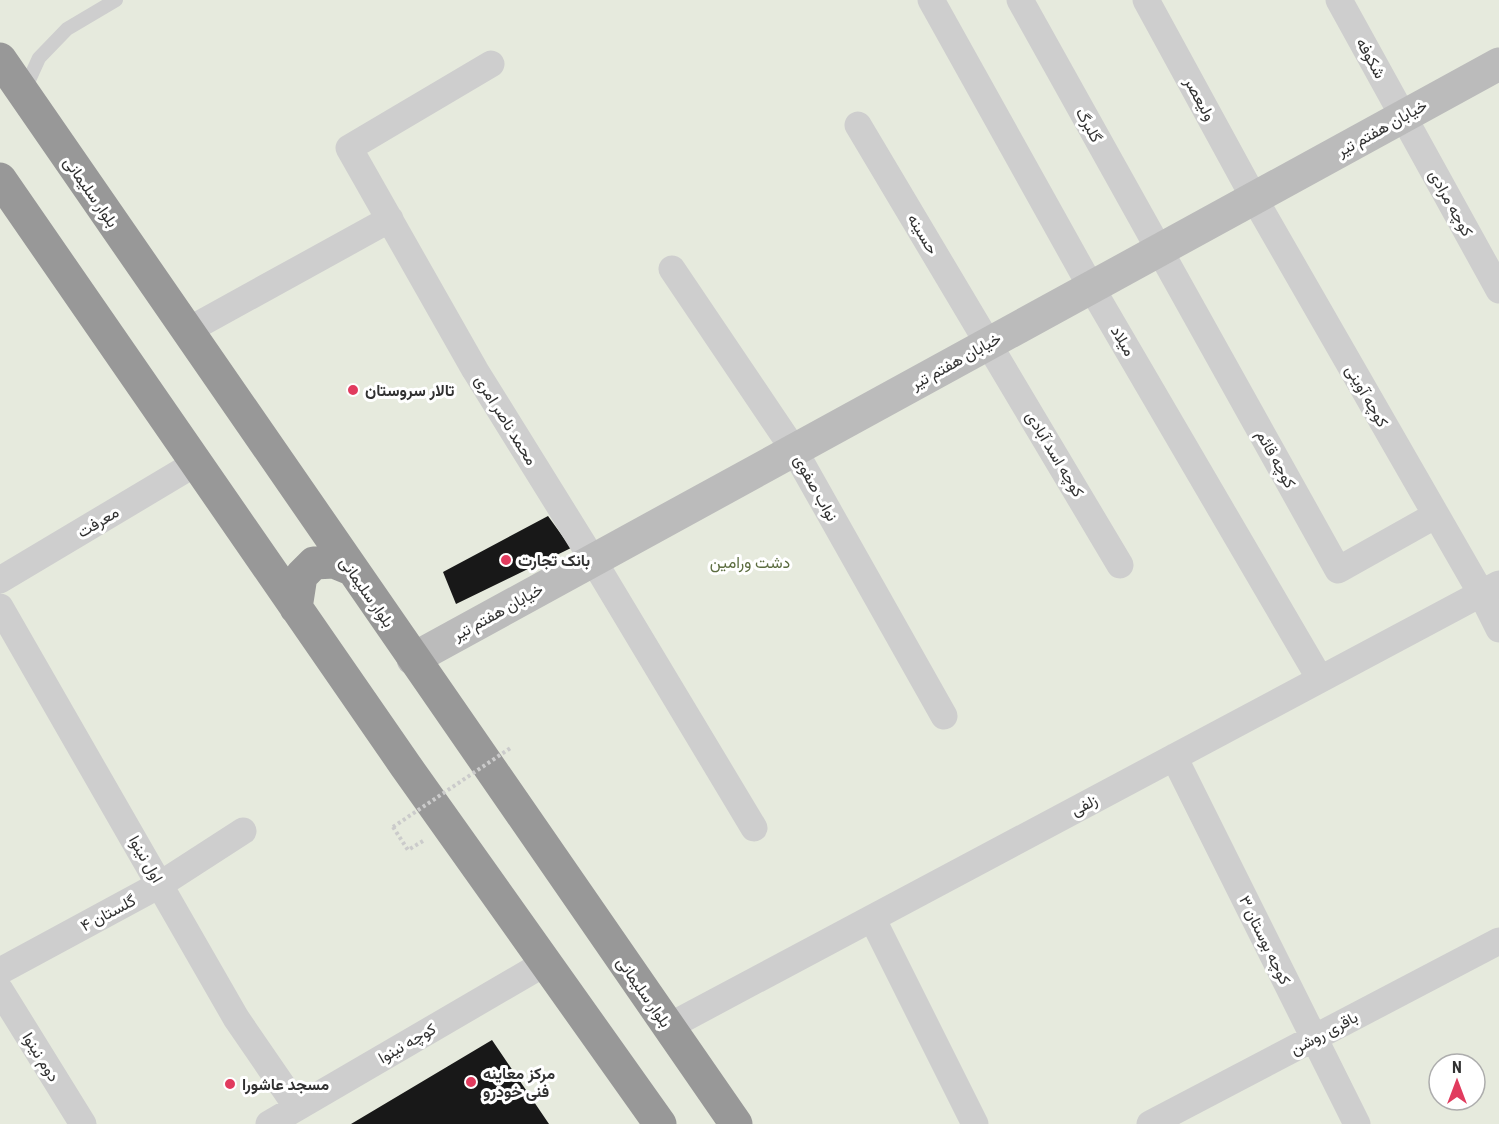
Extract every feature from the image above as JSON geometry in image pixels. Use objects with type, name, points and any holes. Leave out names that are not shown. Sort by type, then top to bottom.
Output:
[{"type":"highway","name":"بلوار سلیمانی","points":[[0,59],[736,1124]]},
{"type":"highway","points":[[6,200],[196,464],[660,1124]]},
{"type":"highway","points":[[296,608],[301,576],[314,562],[334,562],[351,569]]},
{"type":"street","name":"میلاد","points":[[931,0],[1091,287],[1320,679]]},
{"type":"street","name":"گلبرگ","points":[[1020,0],[1159,250]]},
{"type":"street","name":"ولیعصر","points":[[1146,0],[1254,198]]},
{"type":"street","name":"شکوفه","points":[[1339,0],[1403,117]]},
{"type":"street","name":"محمد ناصر امری","points":[[491,64],[349,148],[475,370],[593,560],[754,828]]},
{"type":"street","name":"خیابان هفتم تیر","points":[[413,659],[1499,64]]},
{"type":"street","name":"کوچه مرادی","points":[[1403,117],[1499,290]]},
{"type":"street","name":"حسینه","points":[[858,125],[988,343]]},
{"type":"street","name":"کوچه آوینی","points":[[1254,198],[1436,515],[1490,588],[1499,629]]},
{"type":"street","points":[[187,331],[390,219]]},
{"type":"street","name":"کوچه قائم","points":[[1159,250],[1338,570],[1436,515]]},
{"type":"street","name":"نواب صفوی","points":[[672,269],[794,450],[944,716]]},
{"type":"street","name":"کوچه اسد آبادی","points":[[988,343],[1120,565]]},
{"type":"street","name":"معرفت","points":[[0,580],[196,464]]},
{"type":"street","name":"زلفی","points":[[668,1027],[1490,588]]},
{"type":"street","name":"اول نینوا","points":[[0,607],[236,1018],[297,1107]]},
{"type":"street","name":"کوچه بوستان ۳","points":[[1174,757],[1357,1124]]},
{"type":"street","name":"گلستان ۴","points":[[0,971],[161,884],[243,831]]},
{"type":"street","points":[[872,918],[975,1124]]},
{"type":"street","name":"باقری روشن","points":[[1150,1124],[1499,941]]},
{"type":"street","name":"کوچه نینوا","points":[[269,1124],[545,963]]},
{"type":"street","name":"دوم نینوا","points":[[0,990],[83,1124]]},
{"type":"lane","points":[[23,93],[39,58],[67,29],[116,0]]},
{"type":"path","points":[[408,850],[393,827],[512,747]]},
{"type":"green space","name":"دشت ورامین","points":[[0,0],[1499,0],[1499,1124],[0,1124]]},
{"type":"building","name":"بانک تجارت","points":[[548,516],[571,548],[456,604],[443,572]]},
{"type":"building","name":"مرکز معاینه فنی خودرو","points":[[492,1040],[549,1124],[351,1124]]},
{"type":"place","name":"تالار سروستان","points":[[353,390]]},
{"type":"place","name":"بانک تجارت","points":[[506,560]]},
{"type":"place","name":"مرکز معاینه فنی خودرو","points":[[471,1082]]},
{"type":"place","name":"مسجد عاشورا","points":[[230,1084]]}]
